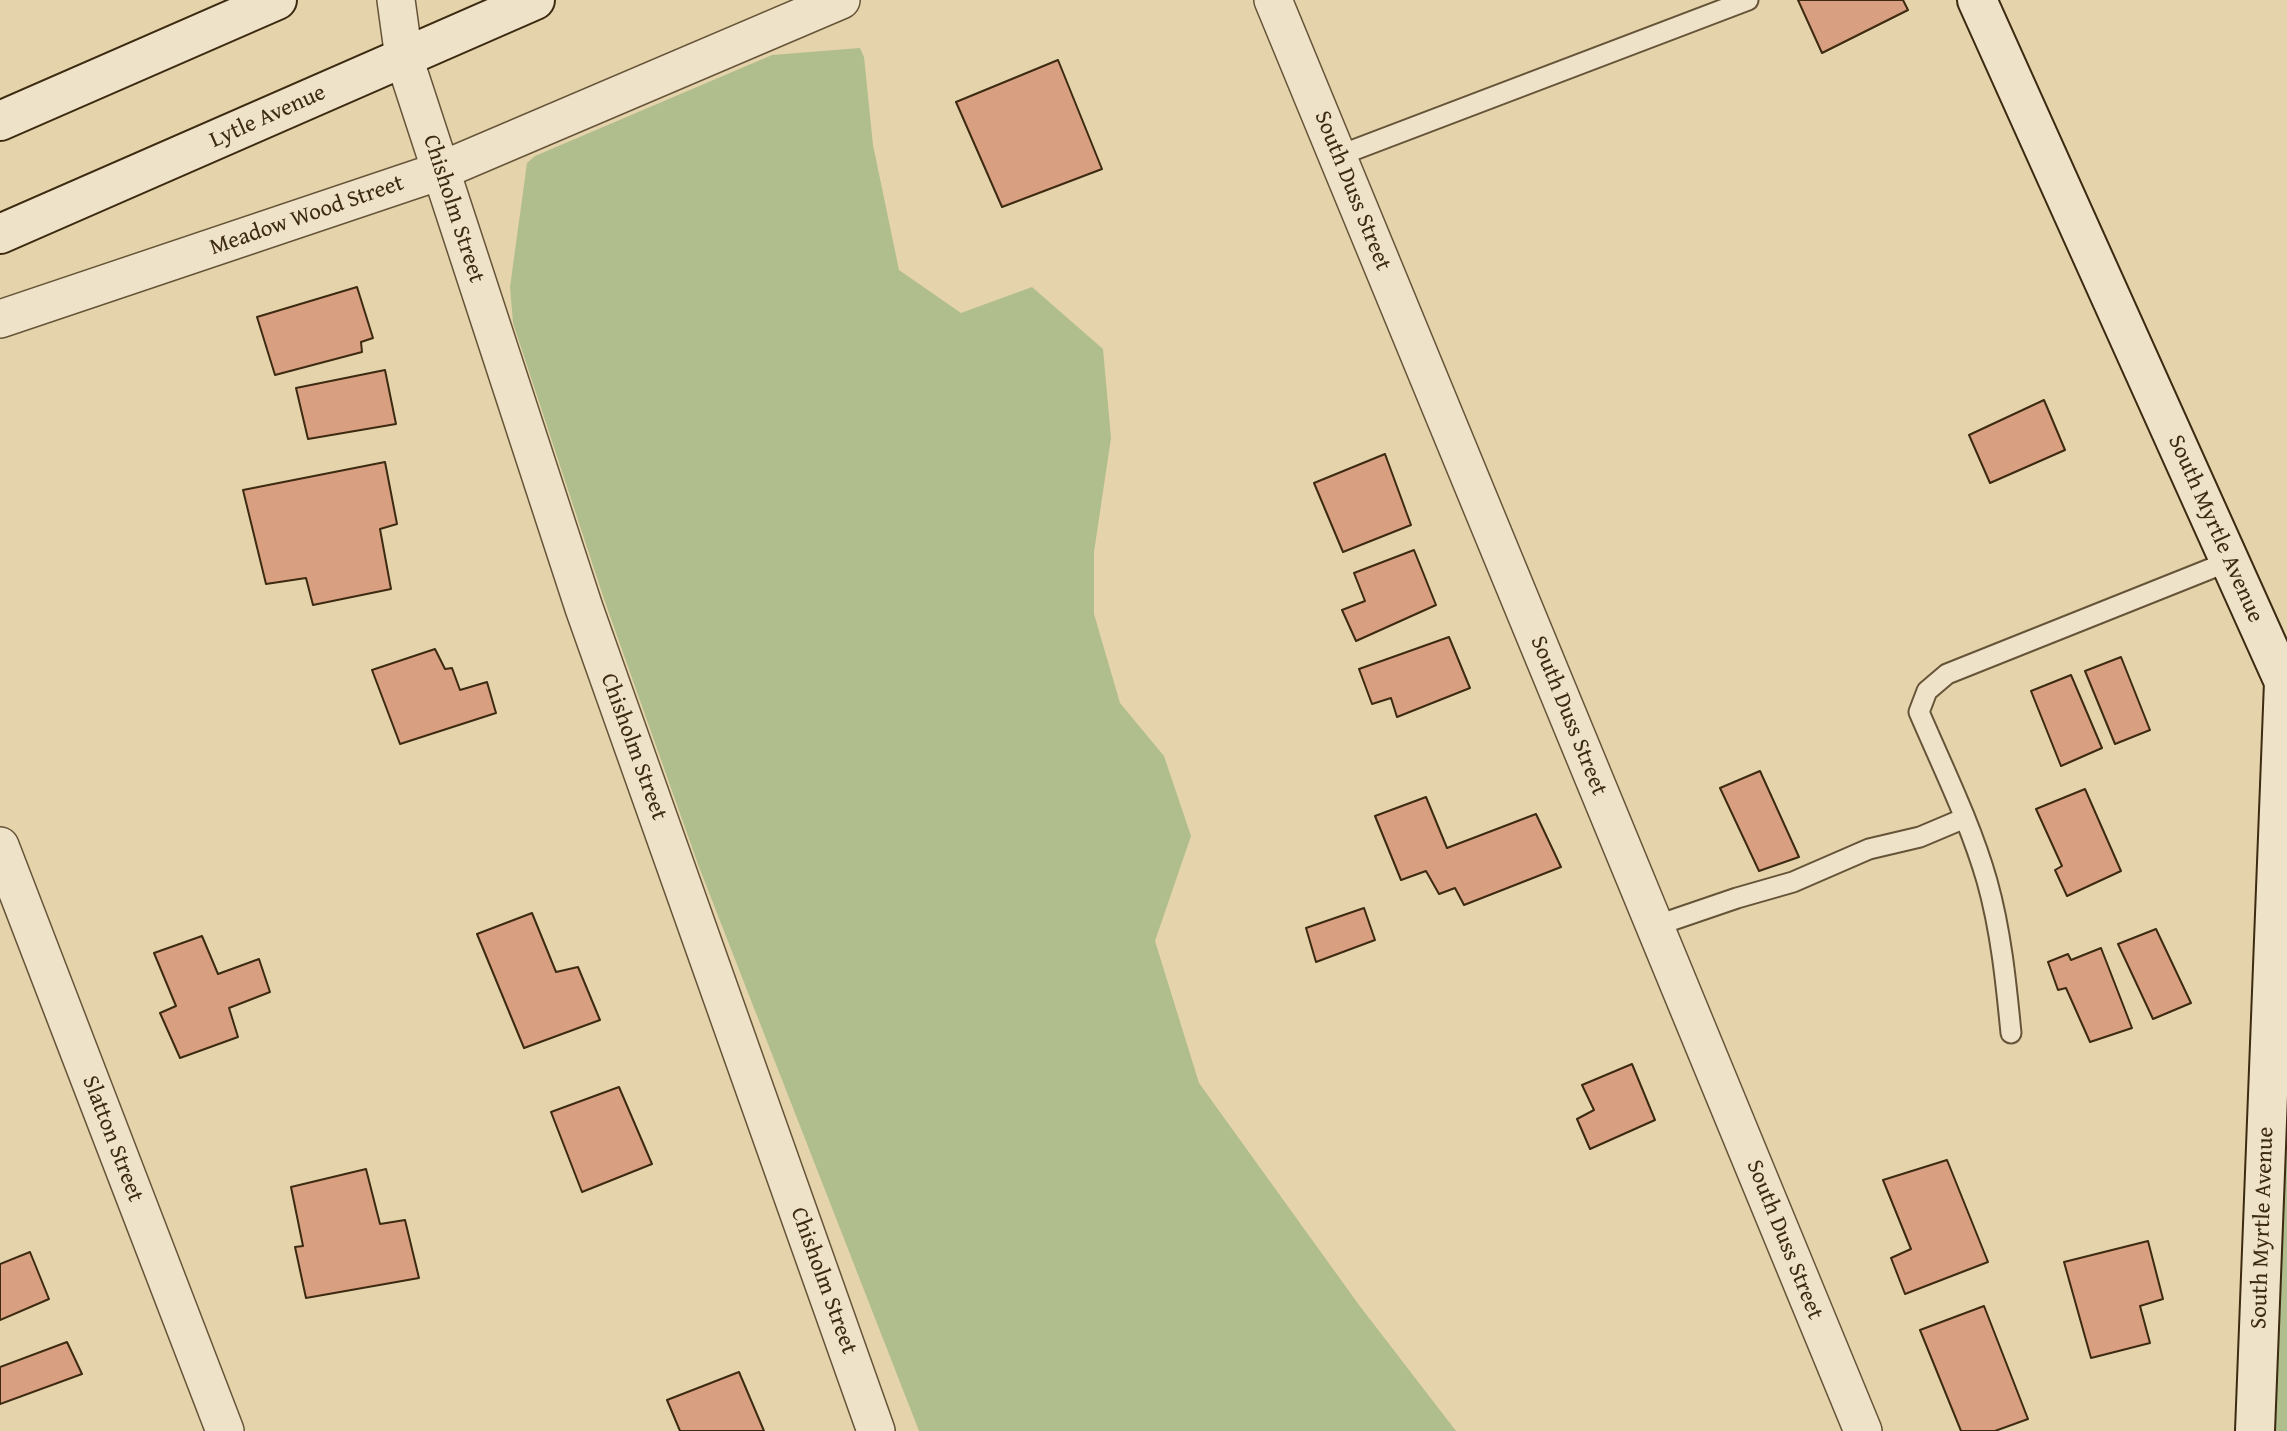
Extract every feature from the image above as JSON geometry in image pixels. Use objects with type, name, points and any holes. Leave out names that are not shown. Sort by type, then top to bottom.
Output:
[{"type":"street","points":[[0,121],[277,0]]},
{"type":"street","name":"Chisholm Street","points":[[396,0],[404,58],[584,608],[876,1431]]},
{"type":"street","name":"Lytle Avenue","points":[[0,234],[535,0]]},
{"type":"street","name":"Meadow Wood Street","points":[[0,319],[440,171],[841,0]]},
{"type":"street","name":"South Duss Street","points":[[1273,0],[1863,1431]]},
{"type":"street","name":"South Myrtle Avenue","points":[[1977,0],[2286,685],[2277,1114],[2255,1431]]},
{"type":"street","name":"Slatton Street","points":[[0,846],[219,1429]]},
{"type":"lane","points":[[1338,156],[1748,0]]},
{"type":"lane","points":[[2011,1033],[2002,947],[1987,880],[1965,818],[1919,712],[1927,691],[1947,674],[2230,561]]},
{"type":"lane","points":[[1655,926],[1737,898],[1793,883],[1869,849],[1920,836],[1965,818]]},
{"type":"green space","points":[[860,48],[864,57],[873,145],[899,270],[961,313],[1032,287],[1103,349],[1111,438],[1094,552],[1094,614],[1120,703],[1164,756],[1191,836],[1155,941],[1199,1083],[1359,1305],[1456,1431],[919,1431],[699,867],[604,599],[513,323],[510,287],[527,163],[535,156],[772,55]]},
{"type":"green space","points":[[2287,689],[2287,1431],[2255,1431]]},
{"type":"building","points":[[1798,0],[1903,0],[1908,10],[1822,53]]},
{"type":"building","points":[[1058,60],[1102,169],[1002,207],[956,102]]},
{"type":"building","points":[[357,287],[373,338],[361,342],[362,352],[275,375],[257,317]]},
{"type":"building","points":[[385,370],[396,424],[308,439],[296,388]]},
{"type":"building","points":[[2044,400],[2065,450],[1990,483],[1969,435]]},
{"type":"building","points":[[1385,454],[1411,525],[1343,552],[1314,483]]},
{"type":"building","points":[[385,462],[397,524],[380,529],[391,589],[313,605],[306,578],[266,584],[243,490]]},
{"type":"building","points":[[1414,550],[1436,605],[1356,641],[1342,610],[1365,601],[1354,573]]},
{"type":"building","points":[[1449,637],[1470,688],[1397,717],[1391,698],[1372,704],[1359,669]]},
{"type":"building","points":[[435,649],[445,669],[452,668],[460,690],[487,682],[496,713],[400,744],[372,670]]},
{"type":"building","points":[[2121,657],[2150,730],[2115,744],[2085,671]]},
{"type":"building","points":[[2071,675],[2102,748],[2061,766],[2031,691]]},
{"type":"building","points":[[1760,771],[1799,857],[1759,871],[1720,788]]},
{"type":"building","points":[[2085,789],[2121,871],[2067,896],[2055,870],[2062,866],[2036,809]]},
{"type":"building","points":[[1426,797],[1447,848],[1536,814],[1561,867],[1464,905],[1455,888],[1439,894],[1426,871],[1401,880],[1375,816]]},
{"type":"building","points":[[1364,908],[1375,940],[1316,962],[1306,928]]},
{"type":"building","points":[[532,913],[556,972],[578,967],[600,1020],[524,1048],[477,934]]},
{"type":"building","points":[[2156,929],[2191,1003],[2153,1019],[2118,944]]},
{"type":"building","points":[[202,936],[218,974],[259,959],[270,992],[229,1008],[238,1037],[180,1058],[160,1013],[176,1006],[154,953]]},
{"type":"building","points":[[2101,948],[2132,1028],[2090,1042],[2066,988],[2058,990],[2048,962],[2068,954],[2071,960]]},
{"type":"building","points":[[1632,1064],[1655,1120],[1590,1149],[1577,1119],[1594,1110],[1582,1085]]},
{"type":"building","points":[[619,1087],[652,1164],[582,1192],[551,1112]]},
{"type":"building","points":[[1947,1160],[1988,1262],[1905,1294],[1891,1258],[1911,1249],[1883,1180]]},
{"type":"building","points":[[366,1169],[380,1224],[405,1220],[419,1278],[306,1298],[295,1247],[303,1246],[291,1187]]},
{"type":"building","points":[[2148,1241],[2163,1299],[2140,1306],[2150,1343],[2091,1358],[2064,1262]]},
{"type":"building","points":[[30,1252],[49,1299],[0,1320],[0,1264]]},
{"type":"building","points":[[1984,1306],[2028,1419],[1995,1431],[1961,1431],[1920,1330]]},
{"type":"building","points":[[67,1342],[82,1374],[0,1404],[0,1367]]},
{"type":"building","points":[[739,1372],[764,1431],[680,1431],[667,1400]]}]
